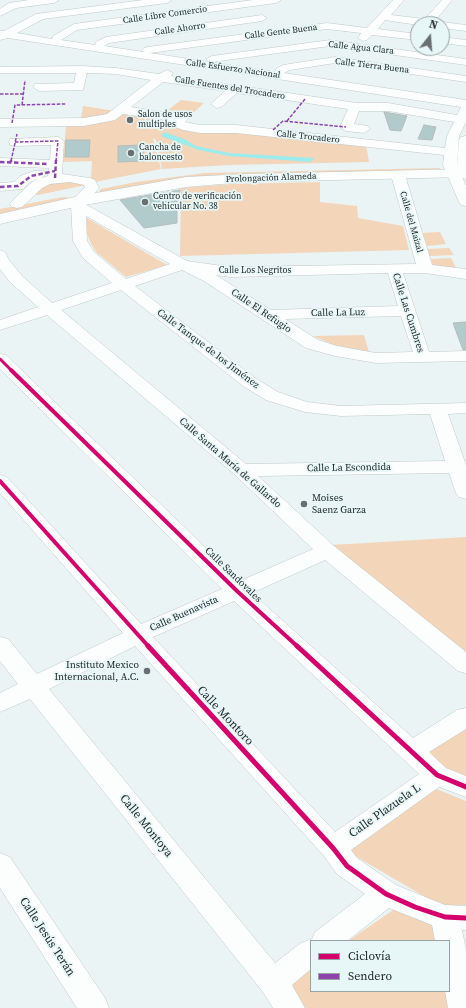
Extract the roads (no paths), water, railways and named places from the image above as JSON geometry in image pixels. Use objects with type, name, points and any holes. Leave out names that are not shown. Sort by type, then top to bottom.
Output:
[{"type":"main road","points":[[458,167],[466,140]]},
{"type":"main road","name":"Prolongación Alameda","points":[[0,216],[17,204],[163,185],[212,180],[398,175],[458,167]]},
{"type":"main road","name":"Prolongación Alameda","points":[[97,193],[143,178],[221,169],[458,167]]},
{"type":"main road","points":[[83,207],[95,204],[97,193]]},
{"type":"main road","name":"Prolongación Alameda","points":[[0,216],[83,207]]},
{"type":"street","points":[[0,13],[13,6],[54,0]]},
{"type":"street","points":[[100,0],[122,21]]},
{"type":"street","points":[[3,34],[40,16],[167,0]]},
{"type":"street","name":"Calle Libre Comercio","points":[[57,38],[74,27],[242,2],[276,0]]},
{"type":"street","points":[[334,60],[355,46],[399,0]]},
{"type":"street","points":[[437,16],[447,0]]},
{"type":"street","points":[[242,2],[262,18],[283,31]]},
{"type":"street","points":[[383,17],[410,20]]},
{"type":"street","name":"Calle Ahorro","points":[[100,44],[106,40],[262,18]]},
{"type":"street","name":"Calle Gente Buena","points":[[144,51],[327,26],[410,36]]},
{"type":"street","points":[[450,26],[466,28]]},
{"type":"street","name":"Calle Esfuerzo Nacional","points":[[3,34],[57,38],[144,51],[185,59],[208,60],[466,98]]},
{"type":"street","name":"Calle Esfuerzo Nacional","points":[[3,34],[185,59],[466,104]]},
{"type":"street","points":[[450,41],[466,43]]},
{"type":"street","name":"Calle Agua Clara","points":[[208,60],[330,43],[466,62]]},
{"type":"street","points":[[34,69],[36,57]]},
{"type":"street","points":[[0,124],[99,121],[111,118],[123,110],[185,59]]},
{"type":"street","name":"Calle Tierra Buena","points":[[280,71],[287,67],[334,60],[466,79]]},
{"type":"street","points":[[38,88],[79,87],[82,69]]},
{"type":"street","name":"Calle Fuentes del Trocadero","points":[[0,70],[82,69],[116,71],[314,101],[311,105],[356,110]]},
{"type":"street","points":[[217,104],[234,89]]},
{"type":"street","points":[[73,122],[74,106]]},
{"type":"street","points":[[365,134],[346,128],[356,110],[388,107],[463,114],[452,136],[466,202]]},
{"type":"street","points":[[123,110],[229,124]]},
{"type":"street","name":"Calle Trocadero","points":[[170,117],[177,123],[187,127],[200,129],[236,129],[458,167]]},
{"type":"street","points":[[17,204],[53,171],[58,141],[16,138],[6,162],[21,162],[27,165],[53,171],[70,178],[85,181],[90,183],[97,193]]},
{"type":"street","points":[[0,187],[18,186],[31,176],[53,171]]},
{"type":"street","name":"Calle del Maizal","points":[[398,175],[424,268]]},
{"type":"street","name":"Calle El Refugio","points":[[83,207],[183,265],[210,278],[312,344],[335,351],[376,358],[466,356]]},
{"type":"street","name":"Calle Tanque de los Jiménez","points":[[83,207],[79,235],[83,248],[98,264],[249,382],[272,396],[305,407],[341,412],[466,408]]},
{"type":"street","name":"Calle Santa María de Gallardo","points":[[0,255],[2,261],[16,279],[241,470],[327,551],[466,665]]},
{"type":"street","name":"Calle Los Negritos","points":[[0,325],[183,265],[230,272],[424,268],[466,274]]},
{"type":"street","name":"Calle Las Cumbres","points":[[394,269],[423,358]]},
{"type":"street","name":"Calle La Luz","points":[[269,315],[408,311]]},
{"type":"street","name":"Calle Sandovales","points":[[0,359],[237,590],[437,775],[466,787]]},
{"type":"street","points":[[437,409],[466,493]]},
{"type":"street","name":"Calle La Escondida","points":[[241,470],[458,467]]},
{"type":"street","name":"Calle Montoro","points":[[0,481],[138,635],[333,848],[347,866],[386,894],[415,907],[456,917]]},
{"type":"street","name":"Calle Buenavista","points":[[0,703],[138,635],[327,551]]},
{"type":"street","name":"Calle Montoya","points":[[0,645],[272,982],[290,1008]]},
{"type":"street","points":[[411,751],[466,717]]},
{"type":"street","name":"Calle Plazuela L","points":[[333,848],[437,775]]},
{"type":"street","name":"Calle Jesús Terán","points":[[0,865],[94,1008]]},
{"type":"street","points":[[326,940],[386,894]]},
{"type":"street","points":[[456,917],[463,1008]]},
{"type":"street","points":[[272,982],[310,953]]},
{"type":"water","points":[[164,132],[184,139],[196,146],[229,153],[314,158],[311,162],[229,156],[199,150],[161,136]]},
{"type":"place","name":"Salon de usos multiples","points":[[130,120]]},
{"type":"place","name":"Cancha de baloncesto","points":[[131,153]]},
{"type":"place","name":"Centro de verificación vehicular No. 38","points":[[145,202]]},
{"type":"place","name":"Moises Saenz Garza","points":[[304,504]]},
{"type":"place","name":"Instituto Mexico Internacional, A.C.","points":[[147,671]]}]
